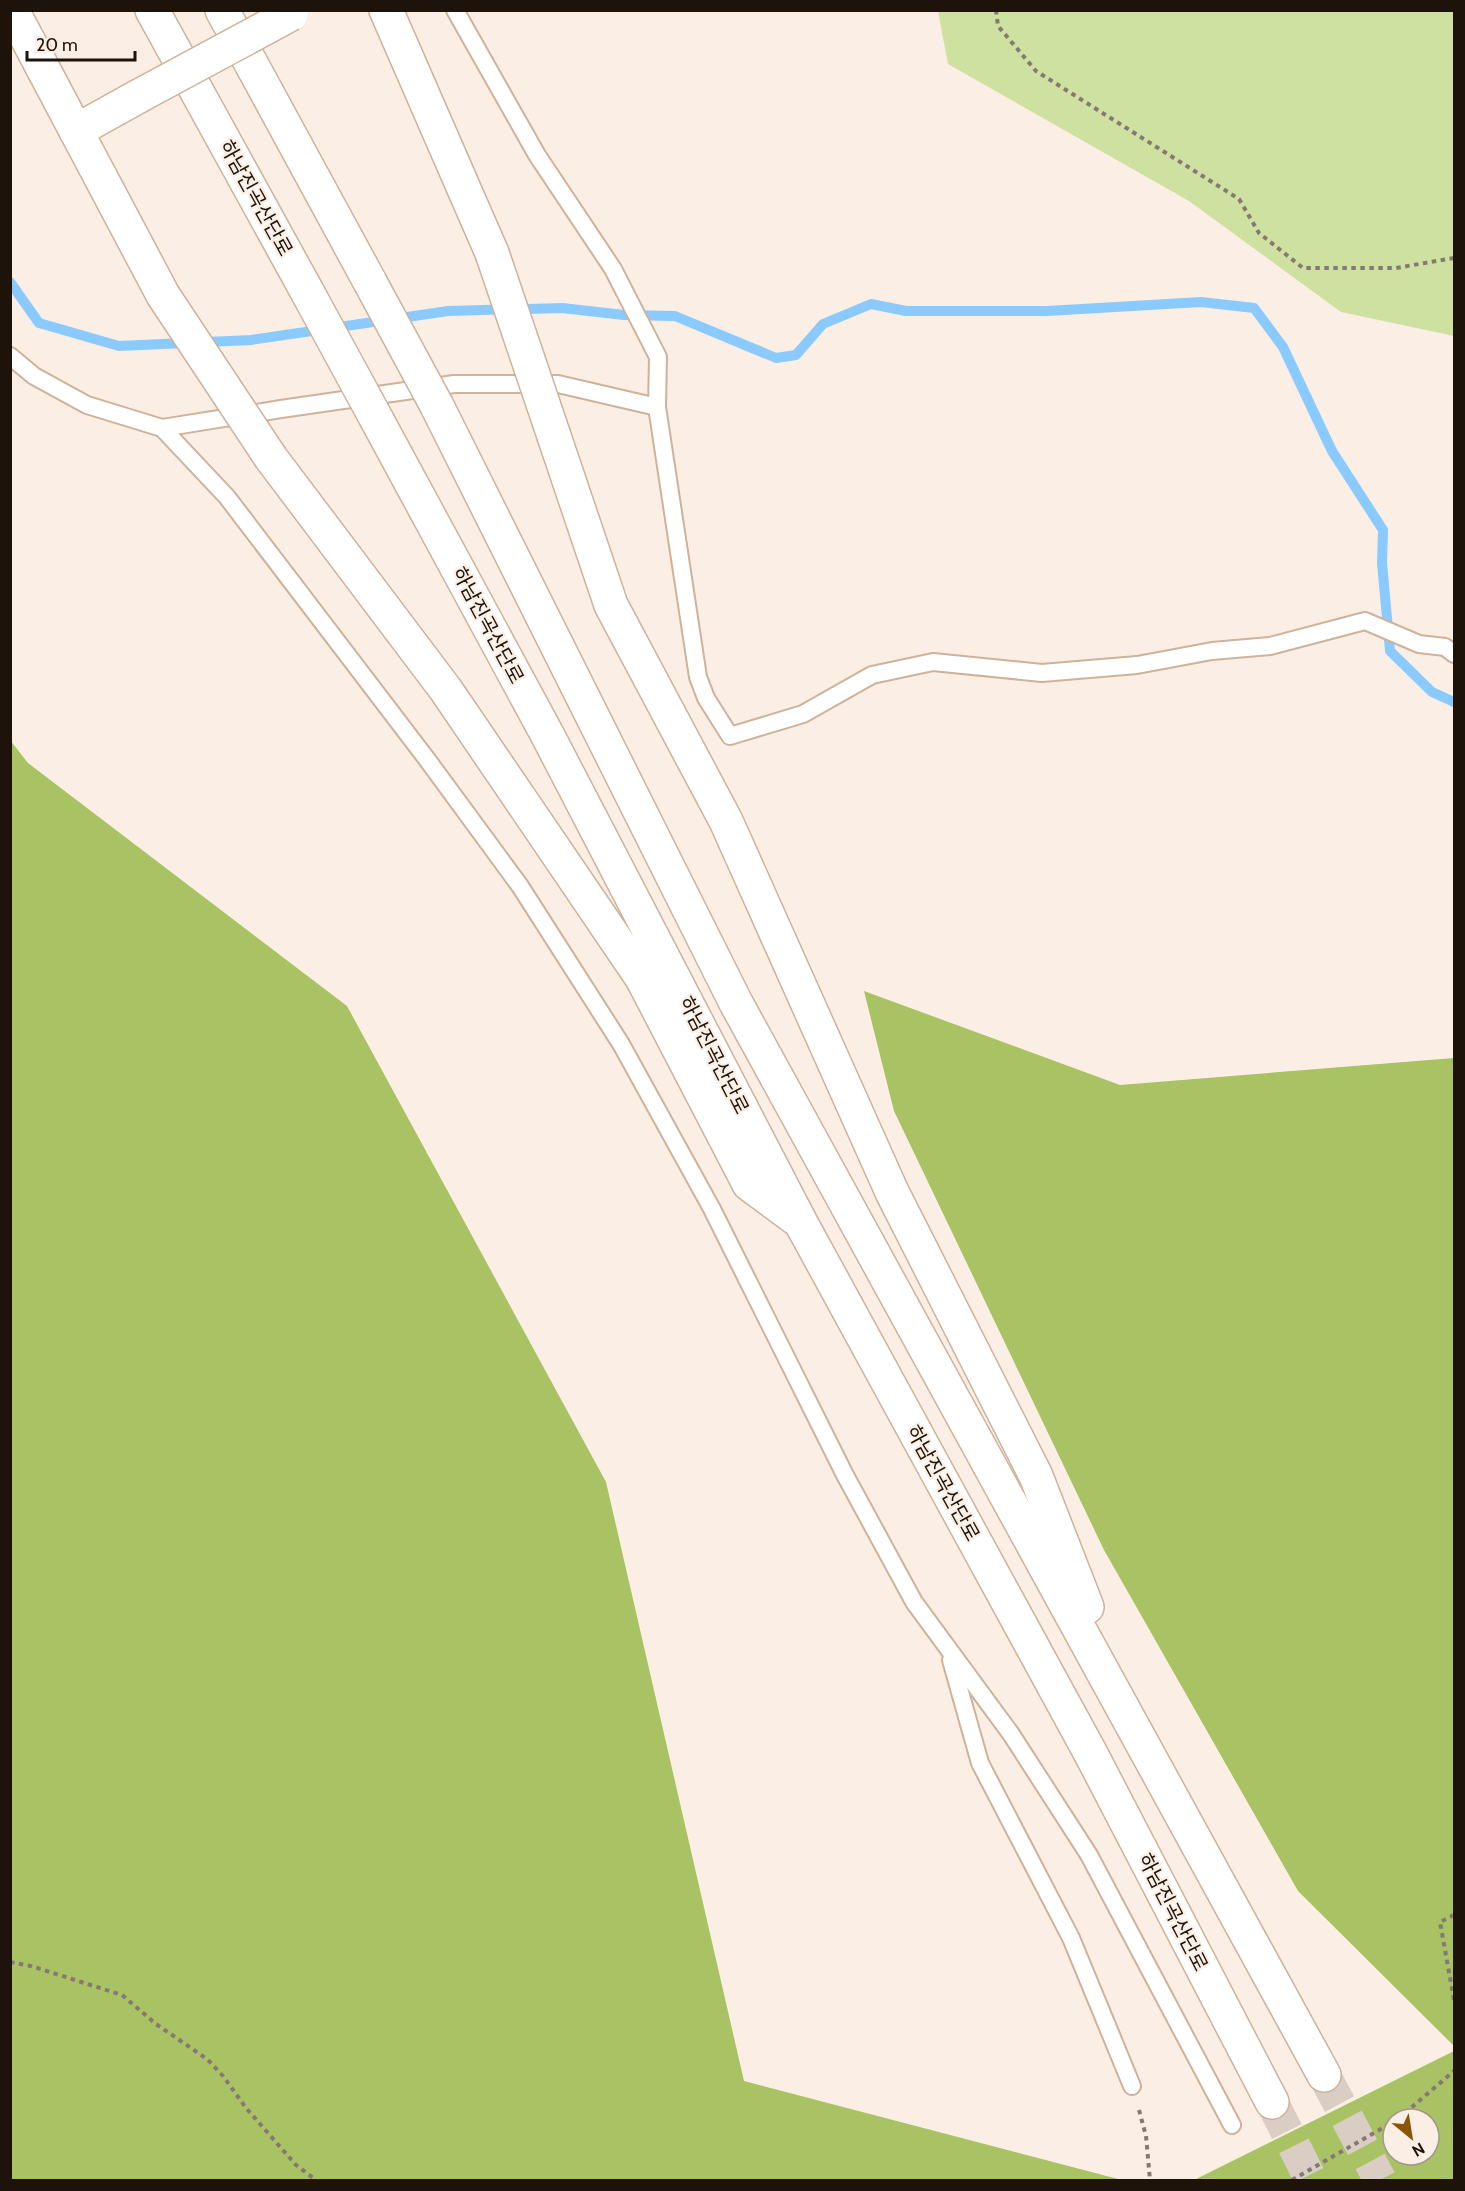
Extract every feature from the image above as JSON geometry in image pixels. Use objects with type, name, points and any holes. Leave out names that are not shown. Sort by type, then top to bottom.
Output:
[{"type":"main road","points":[[12,10],[163,295],[271,458],[446,690],[642,978],[749,1184],[801,1223]]},
{"type":"main road","name":"하남진곡산단로","points":[[152,10],[559,756],[801,1223],[1091,1754],[1272,2102]]},
{"type":"main road","points":[[222,10],[437,406],[736,1003],[1324,2075]]},
{"type":"main road","points":[[386,10],[492,253],[611,604],[726,821],[892,1192],[1036,1476],[1139,1737]]},
{"type":"main road","points":[[76,131],[293,12]]},
{"type":"lane","points":[[455,10],[537,155],[613,269],[658,357],[657,407],[698,677],[706,698],[730,736],[803,714],[872,675],[933,662],[1042,673],[1137,665],[1212,651],[1270,646],[1365,621],[1419,644],[1445,647],[1455,654]]},
{"type":"lane","points":[[10,356],[34,376],[87,405],[162,428],[454,384],[558,384],[657,407]]},
{"type":"lane","points":[[162,428],[234,506],[520,886],[621,1044],[712,1209],[845,1475],[914,1602],[1011,1734],[1089,1855],[1232,2125]]},
{"type":"lane","points":[[948,1649],[980,1763],[1071,1938],[1132,2086]]},
{"type":"path","points":[[996,10],[998,26],[1036,71],[1239,199],[1259,233],[1303,268],[1396,267],[1455,258]]},
{"type":"path","points":[[1455,1915],[1440,1922],[1455,2000]]},
{"type":"path","points":[[10,1962],[30,1966],[122,1995],[156,2024],[207,2059],[296,2165],[316,2181]]},
{"type":"path","points":[[1412,2107],[1455,2071]]},
{"type":"path","points":[[1132,2086],[1146,2136],[1150,2181]]},
{"type":"path","points":[[1292,2181],[1381,2129]]},
{"type":"green space","points":[[938,11],[1454,11],[1454,336],[1341,312],[1189,201],[948,64]]},
{"type":"green space","points":[[10,740],[28,763],[347,1006],[606,1482],[744,2081],[1122,2180],[11,2180]]},
{"type":"green space","points":[[864,991],[1120,1085],[1454,1058],[1454,2046],[1298,1891],[1104,1550],[894,1111]]},
{"type":"green space","points":[[1454,2051],[1454,2180],[1194,2180]]},
{"type":"waterway","points":[[10,282],[39,323],[119,346],[251,340],[448,311],[562,308],[624,315],[675,316],[776,358],[796,355],[823,324],[871,304],[906,311],[1047,311],[1201,302],[1254,308],[1283,347],[1332,451],[1383,530],[1382,563],[1390,651],[1432,692],[1454,702]]},
{"type":"tunnel","points":[[1324,2075],[1380,2180]]},
{"type":"tunnel","points":[[1272,2102],[1311,2180]]}]
